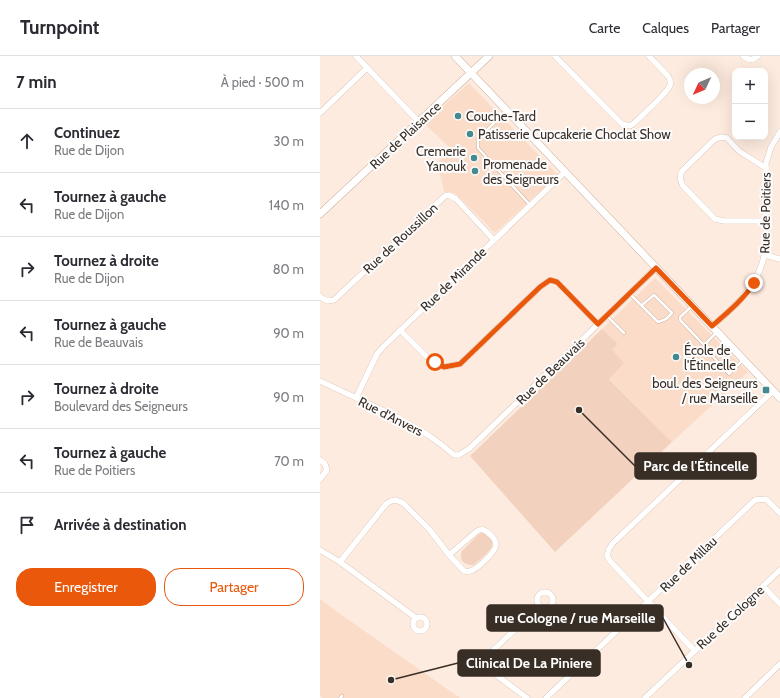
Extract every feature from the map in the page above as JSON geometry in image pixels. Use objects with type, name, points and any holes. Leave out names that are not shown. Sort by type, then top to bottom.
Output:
[{"type":"street","points":[[356,56],[419,122]]},
{"type":"street","points":[[455,56],[780,398]]},
{"type":"street","name":"Rue de Plaisance","points":[[320,214],[489,56]]},
{"type":"street","points":[[555,56],[622,124],[630,126],[666,92],[671,84],[668,76],[649,56]]},
{"type":"street","points":[[742,56],[751,60],[758,56]]},
{"type":"street","points":[[320,114],[367,68]]},
{"type":"street","name":"Rue de Poitiers","points":[[714,329],[754,283],[762,265],[765,255],[767,221],[767,157],[780,132]]},
{"type":"street","points":[[766,168],[739,151],[727,138],[721,137],[715,139],[680,174],[683,186],[715,219],[724,221],[767,221]]},
{"type":"street","name":"Rue de Mirande","points":[[356,398],[377,354],[383,347],[565,172]]},
{"type":"street","name":"Rue de Roussillon","points":[[320,296],[326,301],[334,300],[445,196],[449,195],[456,199],[494,240]]},
{"type":"street","points":[[765,255],[780,259]]},
{"type":"street","name":"Rue de Beauvais","points":[[459,455],[470,448],[656,268]]},
{"type":"street","points":[[400,330],[426,356],[444,367],[460,364],[540,287],[550,280],[557,282],[598,324]]},
{"type":"street","name":"Rue d'Anvers","points":[[320,381],[397,417],[428,435],[454,455],[459,455]]},
{"type":"street","points":[[695,651],[610,561],[607,556],[609,549],[613,543],[773,391]]},
{"type":"street","points":[[320,460],[325,464],[327,470],[320,480]]},
{"type":"street","name":"Rue de Millau","points":[[546,698],[756,500],[766,499],[780,513]]},
{"type":"street","points":[[340,562],[386,504],[396,500],[403,503],[430,530],[449,555],[464,571],[470,572],[477,568],[495,550],[496,544],[494,539],[482,529],[477,531],[449,555]]},
{"type":"street","points":[[320,550],[340,562],[416,618]]},
{"type":"street","name":"Rue de Cologne","points":[[646,698],[780,570]]},
{"type":"street","points":[[763,586],[780,604]]},
{"type":"street","points":[[527,698],[491,672],[486,661],[488,655],[540,606]]},
{"type":"street","points":[[745,698],[780,664]]},
{"type":"lane","points":[[507,110],[478,139],[478,148],[530,205]]},
{"type":"lane","points":[[630,293],[658,322],[672,313],[654,294],[642,305]]},
{"type":"lane","points":[[692,306],[680,317],[680,320],[704,345],[714,329]]},
{"type":"lane","points":[[607,315],[624,333]]},
{"type":"lane","points":[[708,351],[729,374],[744,360]]},
{"type":"shaded area","points":[[469,83],[558,175],[495,233],[456,194],[444,192],[436,164],[451,149],[424,123]]},
{"type":"shaded area","name":"École de l'Étincelle","points":[[655,278],[748,372],[672,442],[609,378],[612,350],[618,344],[602,329]]},
{"type":"shaded area","points":[[602,329],[618,344],[612,350],[624,363],[609,379],[672,442],[555,552],[470,456]]},
{"type":"shaded area","points":[[482,533],[491,539],[491,547],[474,565],[463,562],[461,557],[462,551],[479,534]]},
{"type":"shaded area","points":[[320,599],[460,698],[323,698],[320,696]]},
{"type":"place","name":"Couche-Tard","points":[[458,116]]},
{"type":"place","name":"Patisserie Cupcakerie Choclat Show","points":[[470,134]]},
{"type":"place","name":"Cremerie Yanouk","points":[[474,158]]},
{"type":"place","name":"Promenade des Seigneurs","points":[[475,171]]},
{"type":"place","name":"École de l'Étincelle","points":[[676,357]]},
{"type":"place","name":"boul. des Seigneurs / rue Marseille","points":[[766,390]]},
{"type":"place","name":"Parc de l'Étincelle","points":[[579,410]]},
{"type":"place","name":"rue Cologne / rue Marseille","points":[[689,665]]},
{"type":"place","name":"Clinical De La Piniere","points":[[391,680]]},
{"type":"route","points":[[435,362],[444,367],[460,364],[540,287],[550,280],[557,282],[598,324],[656,268],[712,326],[736,304],[754,283]]}]
